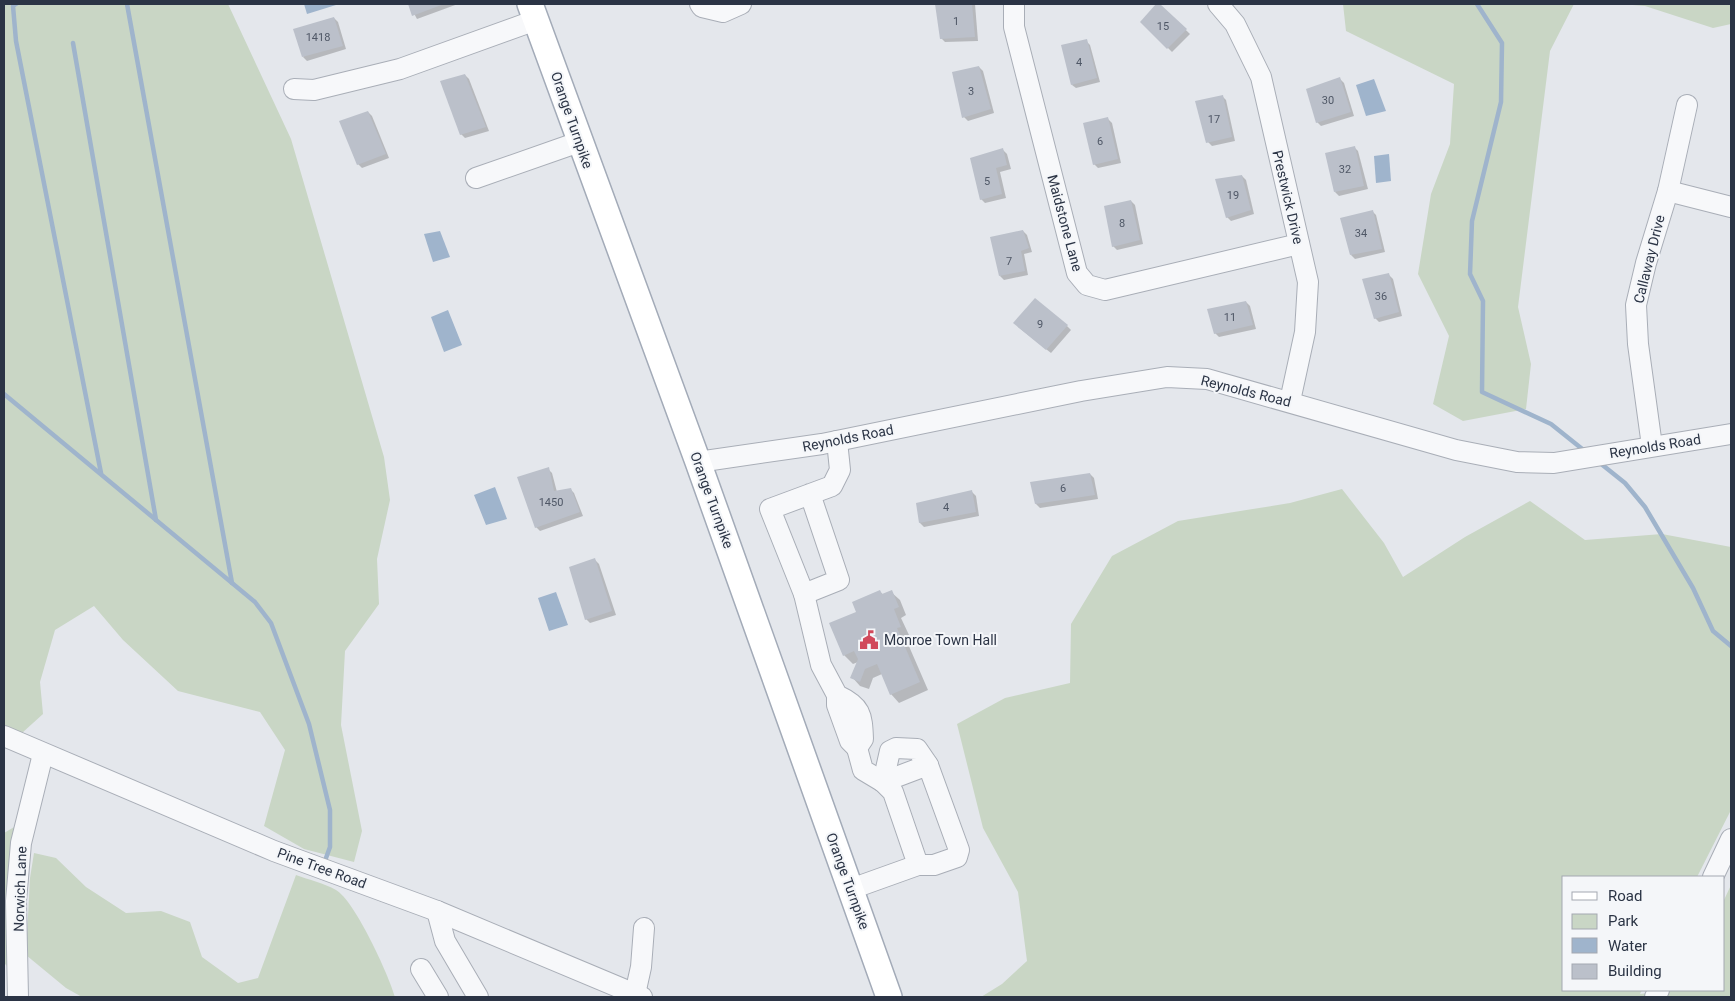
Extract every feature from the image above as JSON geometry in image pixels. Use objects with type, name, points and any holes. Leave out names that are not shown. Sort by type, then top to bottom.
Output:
[{"type":"main road","name":"Orange Turnpike","points":[[533,12],[579,142],[698,462],[889,997]]},
{"type":"street","points":[[700,4],[702,7],[723,12],[741,4]]},
{"type":"street","name":"Maidstone Lane","points":[[1014,4],[1014,27],[1077,273],[1087,285],[1105,290],[1299,244]]},
{"type":"street","name":"Prestwick Drive","points":[[1218,4],[1236,24],[1261,77],[1308,282],[1305,332],[1290,401]]},
{"type":"street","points":[[294,89],[314,90],[400,69],[533,12]]},
{"type":"street","name":"Callaway Drive","points":[[1652,446],[1638,344],[1636,305],[1646,263],[1668,191],[1687,104]]},
{"type":"street","points":[[476,178],[579,142]]},
{"type":"street","points":[[1668,191],[1731,207]]},
{"type":"street","name":"Reynolds Road","points":[[698,462],[837,441],[1081,391],[1167,377],[1207,379],[1290,401],[1456,450],[1518,462],[1554,463],[1731,434]]},
{"type":"street","points":[[837,441],[840,470],[832,486],[770,509],[804,594],[821,665],[838,695],[838,705],[850,741],[857,748],[863,770],[883,782],[893,792],[918,865]]},
{"type":"street","points":[[804,594],[839,580],[810,494]]},
{"type":"street","name":"Pine Tree Road","points":[[4,736],[274,851],[437,911],[639,996]]},
{"type":"street","points":[[851,889],[918,865],[934,865],[957,857],[958,850],[928,765],[917,749],[896,748],[890,751],[883,782]]},
{"type":"street","name":"Norwich Lane","points":[[18,997],[16,901],[21,843],[43,754]]},
{"type":"street","points":[[883,782],[928,765]]},
{"type":"street","points":[[1713,876],[1731,839]]},
{"type":"street","points":[[437,911],[445,941],[478,997]]},
{"type":"street","points":[[639,996],[644,928]]},
{"type":"street","points":[[421,970],[438,997]]},
{"type":"green space","points":[[4,4],[228,4],[291,139],[384,457],[390,500],[377,559],[379,604],[345,651],[341,725],[362,831],[354,862],[304,849],[264,826],[285,750],[260,712],[178,691],[123,640],[94,606],[55,630],[40,682],[43,714],[22,733],[4,725]]},
{"type":"green space","points":[[1343,4],[1574,4],[1550,51],[1518,307],[1531,364],[1526,409],[1463,421],[1433,404],[1449,336],[1418,274],[1431,194],[1450,144],[1454,84],[1346,31]]},
{"type":"green space","points":[[1620,4],[1731,4],[1731,24],[1713,28],[1645,6]]},
{"type":"green space","points":[[1342,489],[1384,543],[1403,577],[1465,537],[1530,501],[1585,540],[1662,534],[1731,547],[1731,810],[1698,876],[1562,876],[1562,991],[1642,991],[1640,994],[1667,991],[1725,991],[1725,898],[1731,885],[1731,997],[981,997],[1002,984],[1027,961],[1018,892],[983,828],[957,724],[1005,698],[1070,683],[1071,624],[1112,556],[1178,521],[1290,503]]},
{"type":"green space","points":[[16,826],[13,972],[4,963],[4,833]]},
{"type":"green space","points":[[34,853],[56,858],[86,887],[126,913],[161,911],[190,922],[202,957],[238,983],[258,978],[296,875],[327,885],[344,897],[352,908],[379,956],[395,997],[82,997],[66,988],[26,955],[30,878]]},
{"type":"water","points":[[304,4],[335,4],[336,5],[307,14]]},
{"type":"water","points":[[1374,79],[1386,111],[1366,116],[1356,85]]},
{"type":"water","points":[[1389,154],[1391,181],[1376,183],[1374,156]]},
{"type":"water","points":[[440,231],[450,257],[433,262],[424,234]]},
{"type":"water","points":[[448,310],[462,345],[444,352],[431,317]]},
{"type":"water","points":[[495,487],[507,519],[486,525],[474,495]]},
{"type":"water","points":[[556,592],[568,625],[549,631],[538,598]]},
{"type":"building","points":[[408,4],[444,4],[412,16]]},
{"type":"building","points":[[935,4],[972,4],[975,37],[940,39]]},
{"type":"building","points":[[1156,4],[1160,4],[1187,29],[1167,49],[1140,22]]},
{"type":"building","points":[[334,17],[343,46],[302,57],[293,29]]},
{"type":"building","points":[[1087,39],[1097,78],[1071,85],[1061,45]]},
{"type":"building","points":[[979,66],[991,109],[962,118],[952,72]]},
{"type":"building","points":[[465,74],[486,127],[460,135],[440,81]]},
{"type":"building","points":[[1340,77],[1351,112],[1316,123],[1306,89]]},
{"type":"building","points":[[1223,95],[1232,137],[1206,143],[1195,101]]},
{"type":"building","points":[[368,111],[386,154],[357,165],[339,121]]},
{"type":"building","points":[[1108,117],[1118,159],[1093,165],[1083,123]]},
{"type":"building","points":[[1355,146],[1364,186],[1334,192],[1325,153]]},
{"type":"building","points":[[1003,148],[1007,165],[996,168],[1002,194],[980,200],[970,158]]},
{"type":"building","points":[[1242,175],[1251,210],[1226,218],[1215,179]]},
{"type":"building","points":[[1131,200],[1140,240],[1112,247],[1104,206]]},
{"type":"building","points":[[1373,210],[1382,249],[1350,255],[1340,218]]},
{"type":"building","points":[[1023,230],[1029,248],[1021,251],[1025,271],[999,276],[990,237]]},
{"type":"building","points":[[1389,273],[1399,312],[1374,319],[1362,279]]},
{"type":"building","points":[[1035,298],[1068,325],[1046,350],[1013,323]]},
{"type":"building","points":[[1246,301],[1253,325],[1214,334],[1207,309]]},
{"type":"building","points":[[549,467],[554,491],[571,488],[580,512],[535,528],[517,477]]},
{"type":"building","points":[[1090,473],[1095,495],[1035,504],[1030,482]]},
{"type":"building","points":[[972,490],[976,512],[919,523],[916,503]]},
{"type":"building","points":[[595,558],[612,611],[585,620],[569,567]]},
{"type":"building","name":"Monroe Town Hall","points":[[880,590],[882,594],[892,590],[899,607],[894,609],[901,627],[897,628],[920,682],[890,695],[877,664],[865,669],[860,682],[850,678],[858,659],[854,651],[843,656],[829,623],[856,612],[852,602]]},
{"type":"waterway","points":[[16,4],[13,6],[16,41],[101,473]]},
{"type":"waterway","points":[[127,4],[232,583]]},
{"type":"waterway","points":[[1477,4],[1502,43],[1501,102],[1472,221],[1470,274],[1483,301],[1482,392],[1551,424],[1586,452]]},
{"type":"waterway","points":[[73,43],[156,520]]},
{"type":"waterway","points":[[4,394],[255,602],[271,623],[309,724],[330,810],[330,847],[326,858]]},
{"type":"waterway","points":[[1600,463],[1625,483],[1645,507],[1693,588],[1713,631],[1731,646]]},
{"type":"place","name":"Monroe Town Hall","points":[[869,640]]}]
